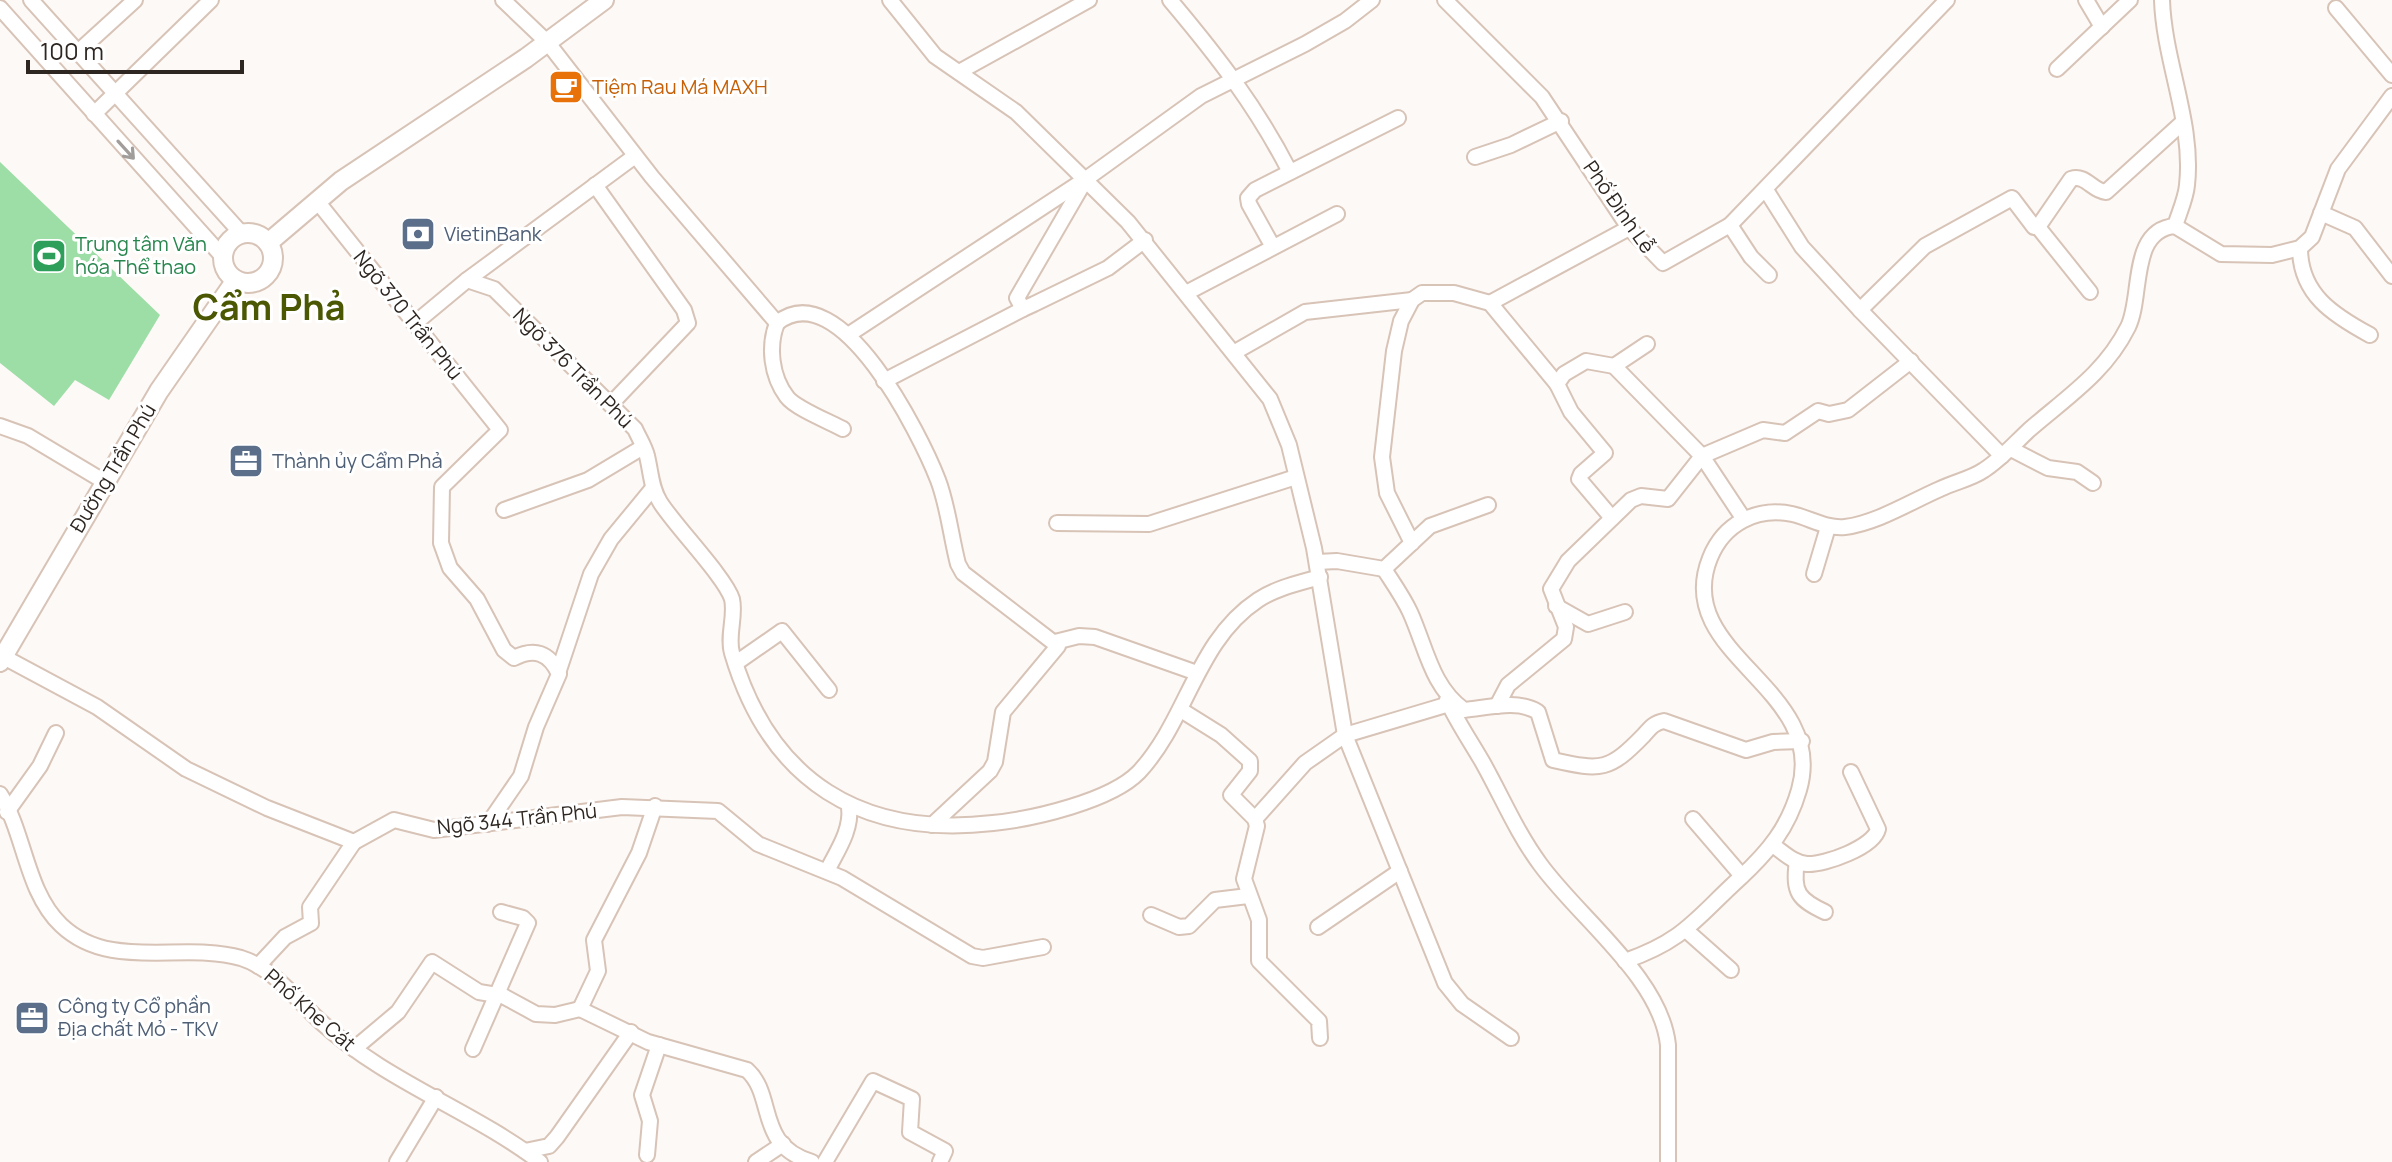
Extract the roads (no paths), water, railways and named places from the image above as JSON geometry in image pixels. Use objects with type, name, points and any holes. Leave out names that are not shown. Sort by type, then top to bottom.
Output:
[{"type":"main road","points":[[268,243],[341,181],[547,43],[604,0]]},
{"type":"main road","points":[[242,234],[258,235],[268,243],[272,262],[264,277],[244,283],[228,274],[223,257],[228,243],[242,234]]},
{"type":"main road","name":"Đường Trần Phú","points":[[1,658],[165,382],[236,280]]},
{"type":"street","points":[[31,0],[242,234]]},
{"type":"street","points":[[78,52],[135,0]]},
{"type":"street","points":[[94,114],[113,92],[211,0]]},
{"type":"street","points":[[503,0],[547,43],[635,156],[777,323]]},
{"type":"street","points":[[890,0],[935,56],[1016,112],[1145,240],[1235,352],[1283,423],[1318,569],[1345,735],[1445,983],[1462,1004],[1511,1038]]},
{"type":"street","points":[[959,72],[1089,0]]},
{"type":"street","points":[[1170,0],[1235,77],[1290,172]]},
{"type":"street","points":[[848,335],[1235,77],[1305,44],[1345,21],[1372,0]]},
{"type":"street","name":"Phố Đinh Lễ","points":[[1445,0],[1534,88],[1561,121],[1629,228],[1663,263],[1672,262],[1730,225],[1947,0]]},
{"type":"street","points":[[2086,0],[2102,27]]},
{"type":"street","points":[[2057,69],[2130,0]]},
{"type":"street","points":[[2162,0],[2166,51],[2188,150],[2187,187],[2175,226]]},
{"type":"street","points":[[2336,8],[2392,75]]},
{"type":"street","points":[[3,18],[223,257]]},
{"type":"street","points":[[1625,961],[1656,950],[1687,931],[1774,846],[1792,815],[1805,770],[1802,741],[1782,705],[1731,651],[1707,612],[1704,587],[1710,558],[1743,518],[1753,514],[1793,514],[1828,527],[1863,523],[1976,475],[2104,366],[2134,314],[2146,244],[2161,229],[2175,226],[2221,254],[2272,255],[2300,248],[2312,237],[2338,169],[2392,96]]},
{"type":"street","points":[[1273,247],[1248,198],[1255,190],[1398,118]]},
{"type":"street","points":[[1475,157],[1511,145],[1561,121]]},
{"type":"street","points":[[2038,227],[2071,179],[2084,179],[2099,192],[2106,192],[2182,123]]},
{"type":"street","points":[[414,324],[467,280],[635,156]]},
{"type":"street","points":[[1023,309],[1017,298],[1086,179]]},
{"type":"street","points":[[595,185],[688,317],[687,328],[611,404]]},
{"type":"street","points":[[1766,190],[1802,247],[1860,310],[2006,452],[2048,468],[2077,472],[2093,483]]},
{"type":"street","points":[[1860,310],[1925,246],[2012,198],[2090,292]]},
{"type":"street","name":"Ngõ 370 Trần Phú","points":[[317,201],[500,428],[496,437],[442,487],[441,543],[450,568],[477,599],[509,655],[514,658],[532,650],[539,652],[559,670]]},
{"type":"street","points":[[2321,213],[2355,228],[2392,276]]},
{"type":"street","points":[[1188,292],[1337,214]]},
{"type":"street","points":[[1730,225],[1751,257],[1769,275]]},
{"type":"street","points":[[1490,303],[1629,228]]},
{"type":"street","points":[[884,381],[1108,268],[1145,240]]},
{"type":"street","points":[[2300,248],[2300,264],[2317,298],[2331,314],[2370,335]]},
{"type":"street","name":"Ngõ 376 Trần Phú","points":[[467,280],[494,289],[635,429],[653,488],[729,593],[732,601],[731,647],[758,717],[774,744],[811,782],[849,807],[932,825],[1006,822],[1118,788],[1138,773],[1168,734],[1213,643],[1232,621],[1259,599],[1318,569]]},
{"type":"street","points":[[1235,352],[1305,312],[1454,293],[1490,303],[1557,384],[1571,412],[1605,453],[1579,479],[1612,518]]},
{"type":"street","points":[[1412,543],[1387,493],[1382,457],[1394,351],[1401,321],[1421,296]]},
{"type":"street","points":[[843,429],[787,396],[771,359],[771,340],[777,323],[796,312],[811,314],[848,335],[913,424],[939,483],[952,542],[963,573],[1055,642],[1057,651],[1003,712],[995,762],[990,771],[932,825]]},
{"type":"street","points":[[1614,366],[1647,344]]},
{"type":"street","points":[[1557,384],[1564,374],[1586,361],[1614,366],[1702,456],[1743,518]]},
{"type":"street","points":[[1497,706],[1508,685],[1564,639],[1566,627],[1551,598],[1554,579],[1631,500],[1641,496],[1668,499],[1702,456],[1763,430],[1781,435],[1818,411],[1829,414],[1848,410],[1911,361]]},
{"type":"street","points":[[0,426],[28,436],[105,482]]},
{"type":"street","points":[[504,510],[588,480],[643,447]]},
{"type":"street","points":[[1057,523],[1149,524],[1296,477]]},
{"type":"street","points":[[488,824],[521,776],[536,727],[558,681],[591,574],[611,539],[653,488]]},
{"type":"street","points":[[1384,569],[1430,526],[1488,505]]},
{"type":"street","points":[[1814,574],[1828,527]]},
{"type":"street","points":[[1318,569],[1337,561],[1384,569],[1411,614],[1449,704],[1540,866],[1641,979],[1666,1028],[1668,1162]]},
{"type":"street","points":[[1556,606],[1588,624],[1625,612]]},
{"type":"street","points":[[736,663],[782,631],[829,690]]},
{"type":"street","points":[[1055,642],[1079,636],[1095,637],[1197,673]]},
{"type":"street","points":[[1,658],[97,707],[186,769],[267,808],[354,842],[310,907],[311,923],[285,937],[258,966]]},
{"type":"street","points":[[1440,685],[1464,710],[1497,706],[1533,708],[1538,712],[1550,757],[1586,766],[1608,766],[1620,759],[1655,723],[1664,721],[1746,750],[1773,742],[1802,741]]},
{"type":"street","points":[[1320,1038],[1319,1021],[1259,961],[1259,920],[1244,879],[1255,840],[1255,819],[1305,763],[1345,735],[1449,704]]},
{"type":"street","points":[[1181,710],[1221,735],[1250,761],[1250,771],[1231,795],[1255,819]]},
{"type":"street","points":[[7,812],[40,766],[56,733]]},
{"type":"street","points":[[1774,846],[1797,862],[1832,861],[1878,834],[1851,772]]},
{"type":"street","name":"Phố Khe Cát","points":[[0,794],[53,916],[84,941],[110,952],[210,951],[258,966],[354,1049],[540,1162]]},
{"type":"street","points":[[580,1009],[598,971],[594,940],[639,853],[655,806]]},
{"type":"street","name":"Ngõ 344 Trần Phú","points":[[354,842],[394,820],[434,830],[655,806],[718,811],[758,844],[782,856],[827,871],[972,956],[983,958],[1043,947]]},
{"type":"street","points":[[827,871],[851,818],[849,807]]},
{"type":"street","points":[[1693,819],[1742,876]]},
{"type":"street","points":[[1797,862],[1794,883],[1797,895],[1803,902],[1825,912]]},
{"type":"street","points":[[1318,927],[1400,871]]},
{"type":"street","points":[[1151,915],[1179,927],[1189,926],[1215,900],[1248,896]]},
{"type":"street","points":[[473,1049],[528,923],[523,918],[501,912]]},
{"type":"street","points":[[1687,931],[1731,970]]},
{"type":"street","points":[[354,1049],[398,1012],[432,962],[479,992],[497,995],[536,1014],[555,1015],[580,1009],[659,1045],[724,1062],[751,1074],[772,1131],[798,1157],[812,1162]]},
{"type":"street","points":[[525,1151],[549,1146],[631,1032]]},
{"type":"street","points":[[647,1155],[650,1121],[642,1095],[659,1045]]},
{"type":"street","points":[[825,1162],[873,1081],[912,1099],[910,1132],[945,1151],[940,1162]]},
{"type":"street","points":[[397,1162],[436,1097]]},
{"type":"street","points":[[756,1162],[783,1144]]},
{"type":"place","name":"Tiệm Rau Má MAXH","points":[[566,87]]},
{"type":"place","name":"VietinBank","points":[[418,234]]},
{"type":"place","name":"Trung tâm Văn hóa Thể thao","points":[[49,256]]},
{"type":"place","name":"Thành ủy Cẩm Phả","points":[[246,461]]},
{"type":"place","name":"Công ty Cổ phần Địa chất Mỏ - TKV","points":[[32,1018]]},
{"type":"district","name":"Cẩm Phả","points":[[269,307]]}]
